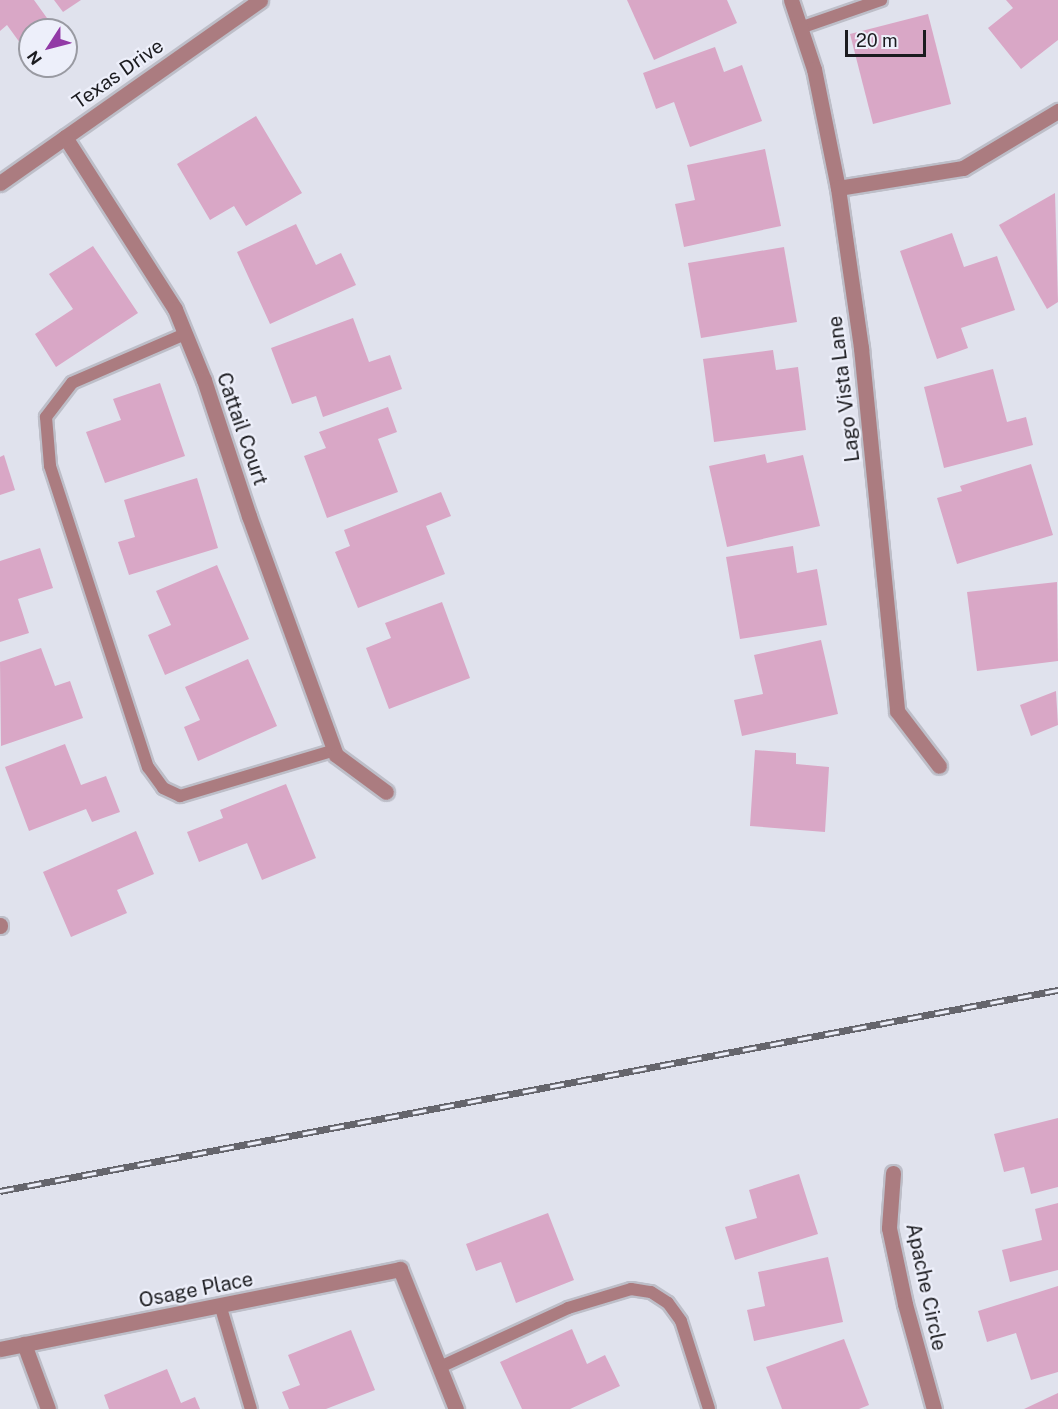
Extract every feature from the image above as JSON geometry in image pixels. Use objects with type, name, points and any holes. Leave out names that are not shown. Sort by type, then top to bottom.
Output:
[{"type":"street","name":"Texas Drive","points":[[0,183],[260,0]]},
{"type":"street","name":"Lago Vista Lane","points":[[791,0],[814,69],[838,188],[861,348],[897,711],[939,766]]},
{"type":"street","points":[[838,188],[963,168],[1058,111]]},
{"type":"street","name":"Cattail Court","points":[[65,137],[175,309],[336,752]]},
{"type":"street","points":[[336,752],[386,792]]},
{"type":"street","name":"Apache Circle","points":[[893,1173],[889,1228],[904,1304],[934,1409]]},
{"type":"street","name":"Osage Place","points":[[0,1349],[221,1308],[400,1269],[440,1367]]},
{"type":"street","points":[[24,1344],[48,1409]]},
{"type":"street","points":[[440,1367],[456,1409]]},
{"type":"lane","points":[[800,28],[881,0]]},
{"type":"lane","points":[[185,334],[72,383],[46,417],[50,466],[148,767],[163,788],[180,796],[336,752]]},
{"type":"lane","points":[[440,1367],[568,1308],[631,1289],[651,1292],[668,1303],[681,1321],[709,1409]]},
{"type":"lane","points":[[221,1308],[251,1409]]},
{"type":"building","points":[[0,0],[34,0],[47,18],[18,18],[18,40],[7,25],[0,31]]},
{"type":"building","points":[[54,0],[81,0],[63,12]]},
{"type":"building","points":[[627,0],[727,0],[737,23],[654,60]]},
{"type":"building","points":[[1006,0],[1058,0],[1058,40],[1021,69],[988,28],[1013,8]]},
{"type":"building","points":[[928,14],[951,104],[873,124],[850,34]]},
{"type":"building","points":[[715,47],[724,72],[742,65],[762,121],[690,147],[674,102],[656,109],[643,73]]},
{"type":"building","points":[[256,116],[302,193],[246,226],[234,206],[210,220],[177,164]]},
{"type":"building","points":[[765,149],[781,226],[684,247],[675,204],[695,200],[687,165]]},
{"type":"building","points":[[1055,193],[1058,302],[1047,309],[999,225]]},
{"type":"building","points":[[296,224],[316,265],[341,253],[356,285],[270,324],[237,252]]},
{"type":"building","points":[[952,233],[964,267],[997,256],[1015,310],[961,328],[968,348],[937,359],[900,251]]},
{"type":"building","points":[[93,246],[138,313],[56,367],[35,334],[73,309],[49,274]]},
{"type":"building","points":[[784,247],[797,322],[701,338],[688,263]]},
{"type":"building","points":[[353,318],[369,362],[390,355],[402,389],[323,417],[316,396],[292,404],[271,348]]},
{"type":"building","points":[[773,350],[776,370],[798,367],[806,430],[714,442],[703,359]]},
{"type":"building","points":[[993,369],[1007,422],[1026,417],[1033,445],[944,468],[924,387]]},
{"type":"building","points":[[160,383],[185,456],[105,483],[86,432],[121,420],[113,399]]},
{"type":"building","points":[[388,407],[397,432],[378,439],[398,492],[327,518],[304,456],[326,448],[319,432]]},
{"type":"building","points":[[765,454],[767,463],[803,455],[820,526],[727,547],[709,466]]},
{"type":"building","points":[[4,455],[15,490],[0,495],[0,457]]},
{"type":"building","points":[[1031,464],[1053,535],[957,564],[937,498],[962,491],[960,486]]},
{"type":"building","points":[[197,478],[218,548],[129,575],[118,542],[135,537],[124,500]]},
{"type":"building","points":[[441,492],[451,516],[426,526],[445,574],[358,608],[335,552],[350,546],[344,530]]},
{"type":"building","points":[[793,546],[797,573],[817,569],[827,625],[740,639],[726,557]]},
{"type":"building","points":[[40,548],[53,588],[18,599],[29,633],[0,642],[0,561]]},
{"type":"building","points":[[217,565],[249,639],[165,675],[148,635],[171,625],[156,591]]},
{"type":"building","points":[[1057,582],[1058,661],[977,671],[967,592]]},
{"type":"building","points":[[442,602],[470,678],[389,709],[366,648],[391,638],[385,623]]},
{"type":"building","points":[[821,640],[838,714],[742,736],[734,700],[763,694],[754,655]]},
{"type":"building","points":[[41,648],[55,686],[70,681],[83,718],[1,746],[0,662]]},
{"type":"building","points":[[248,659],[277,726],[198,761],[184,727],[200,720],[185,687]]},
{"type":"building","points":[[1056,691],[1058,725],[1031,736],[1020,705]]},
{"type":"building","points":[[65,744],[81,785],[106,776],[120,812],[92,822],[86,809],[29,831],[5,767]]},
{"type":"building","points":[[755,750],[796,753],[796,764],[829,767],[825,832],[750,826]]},
{"type":"building","points":[[286,784],[316,858],[262,880],[247,843],[199,862],[187,832],[223,818],[220,810]]},
{"type":"building","points":[[136,831],[154,874],[117,890],[127,913],[71,937],[43,872]]},
{"type":"building","points":[[1058,1118],[1058,1187],[1031,1194],[1024,1167],[1004,1172],[994,1134]]},
{"type":"building","points":[[799,1174],[818,1234],[735,1260],[725,1227],[757,1218],[749,1190]]},
{"type":"building","points":[[1058,1203],[1058,1270],[1010,1282],[1002,1250],[1042,1240],[1035,1209]]},
{"type":"building","points":[[548,1213],[574,1280],[516,1303],[501,1262],[476,1271],[466,1244]]},
{"type":"building","points":[[828,1257],[843,1322],[754,1341],[747,1310],[765,1306],[758,1272]]},
{"type":"building","points":[[1058,1286],[1058,1372],[1031,1380],[1016,1333],[987,1342],[978,1311]]},
{"type":"building","points":[[572,1329],[587,1364],[605,1355],[620,1386],[570,1409],[522,1409],[500,1362]]},
{"type":"building","points":[[351,1330],[375,1390],[326,1409],[289,1409],[282,1392],[300,1385],[288,1355]]},
{"type":"building","points":[[844,1339],[869,1405],[859,1409],[782,1409],[766,1367]]},
{"type":"building","points":[[167,1369],[181,1403],[195,1397],[200,1409],[109,1409],[104,1395]]},
{"type":"building","points":[[1058,1393],[1058,1409],[1024,1409]]},
{"type":"railway","points":[[0,1191],[1058,990]]}]
